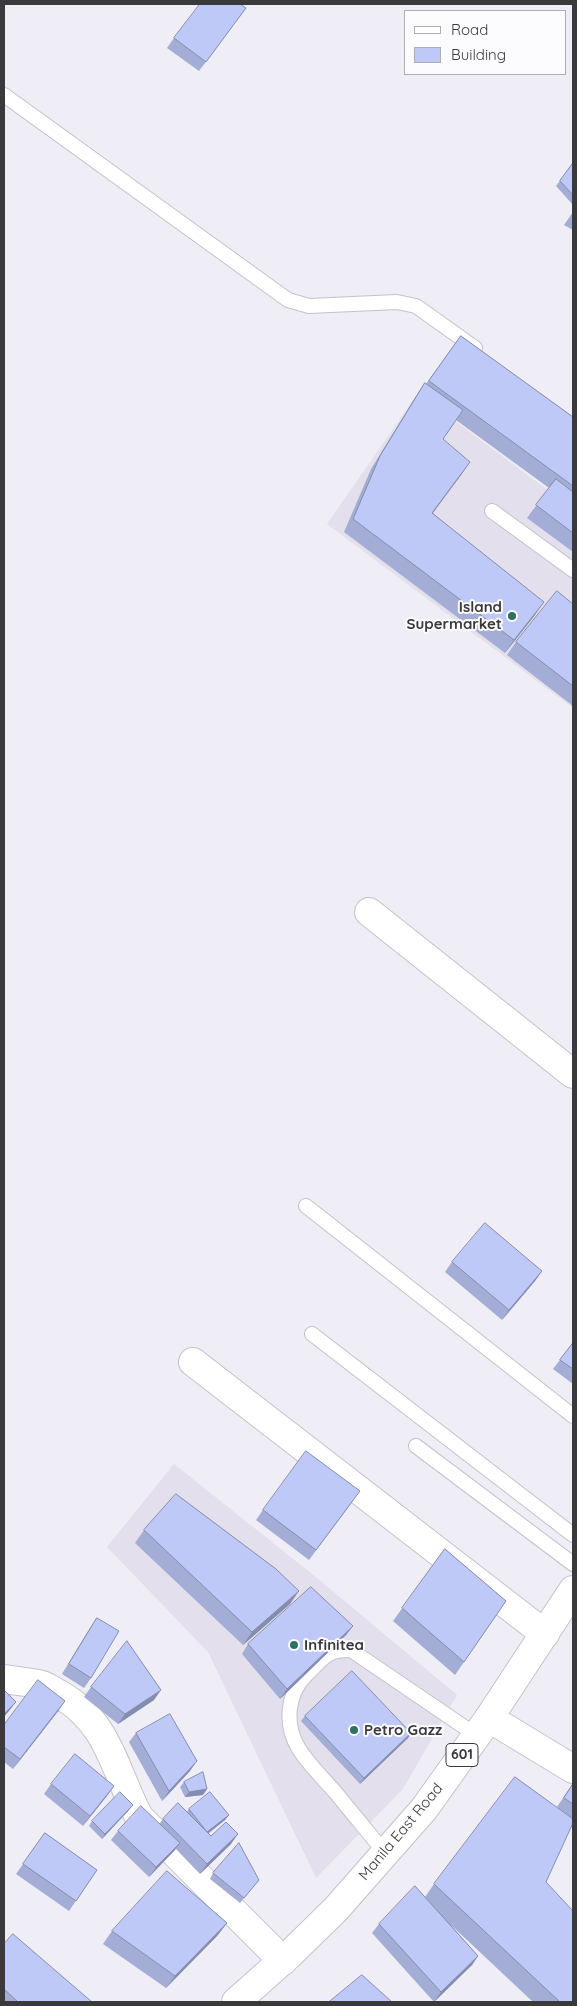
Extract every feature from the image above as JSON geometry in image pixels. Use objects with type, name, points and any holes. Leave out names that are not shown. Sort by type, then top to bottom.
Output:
[{"type":"street","points":[[369,912],[573,1074]]},
{"type":"street","points":[[193,1362],[545,1634]]},
{"type":"street","name":"Manila East Road","points":[[236,2002],[287,1957],[336,1909],[424,1809],[482,1727],[573,1590]]},
{"type":"street","points":[[4,1678],[43,1685],[72,1701],[99,1729],[114,1756],[125,1792],[139,1817],[287,1957]]},
{"type":"street","points":[[482,1727],[573,1769]]},
{"type":"lane","points":[[4,95],[288,300],[309,306],[397,302],[416,306],[487,357]]},
{"type":"lane","points":[[492,511],[573,570]]},
{"type":"lane","points":[[306,1206],[573,1416]]},
{"type":"lane","points":[[312,1334],[573,1535]]},
{"type":"lane","points":[[416,1446],[573,1564]]},
{"type":"lane","points":[[385,1853],[299,1748],[291,1726],[290,1710],[290,1699],[297,1684],[329,1653],[336,1649],[351,1650],[482,1727]]},
{"type":"shaded area","name":"Island Supermarket","points":[[418,393],[573,509],[573,708],[327,524]]},
{"type":"shaded area","points":[[174,1464],[322,1582],[457,1695],[403,1789],[316,1878],[208,1652],[107,1547]]},
{"type":"building","points":[[200,4],[240,4],[246,8],[206,62],[174,38]]},
{"type":"building","points":[[573,163],[573,195],[560,181]]},
{"type":"building","points":[[461,336],[573,417],[573,486],[429,381]]},
{"type":"building","points":[[425,383],[463,410],[443,439],[470,462],[432,513],[544,602],[514,640],[353,519],[380,456]]},
{"type":"building","points":[[556,479],[573,492],[573,533],[536,505]]},
{"type":"building","points":[[557,591],[573,604],[573,686],[516,642]]},
{"type":"building","points":[[485,1223],[542,1271],[509,1310],[452,1262]]},
{"type":"building","points":[[573,1343],[573,1369],[560,1360]]},
{"type":"building","points":[[306,1451],[360,1491],[316,1550],[263,1510]]},
{"type":"building","points":[[176,1494],[276,1569],[299,1591],[252,1632],[144,1530]]},
{"type":"building","points":[[445,1549],[506,1601],[464,1662],[402,1608]]},
{"type":"building","points":[[311,1587],[353,1626],[287,1689],[248,1644]]},
{"type":"building","points":[[97,1618],[119,1631],[91,1678],[69,1664]]},
{"type":"building","points":[[127,1641],[161,1690],[125,1714],[91,1687]]},
{"type":"building","name":"Petro Gazz","points":[[352,1671],[411,1733],[364,1778],[305,1716]]},
{"type":"building","points":[[38,1680],[65,1701],[20,1759],[4,1747],[4,1725]]},
{"type":"building","points":[[4,1690],[16,1702],[4,1714]]},
{"type":"building","points":[[170,1714],[197,1761],[169,1791],[136,1733]]},
{"type":"building","points":[[75,1754],[114,1786],[90,1816],[51,1784]]},
{"type":"building","points":[[203,1772],[207,1789],[189,1792],[184,1782]]},
{"type":"building","points":[[515,1777],[573,1819],[573,1823],[546,1882],[573,1911],[573,2002],[560,2002],[434,1884]]},
{"type":"building","points":[[573,1784],[573,1804],[564,1798]]},
{"type":"building","points":[[120,1792],[133,1805],[105,1834],[92,1821]]},
{"type":"building","points":[[210,1792],[229,1815],[207,1832],[189,1809]]},
{"type":"building","points":[[178,1803],[211,1836],[226,1822],[238,1834],[207,1864],[163,1819]]},
{"type":"building","points":[[141,1806],[180,1843],[156,1867],[118,1831]]},
{"type":"building","points":[[45,1833],[97,1870],[76,1901],[23,1864]]},
{"type":"building","points":[[239,1843],[259,1880],[244,1898],[213,1873]]},
{"type":"building","points":[[167,1871],[227,1923],[175,1976],[112,1931]]},
{"type":"building","points":[[415,1886],[478,1956],[441,1992],[379,1924]]},
{"type":"building","points":[[13,1934],[92,2002],[18,2002],[4,1989],[4,1944]]},
{"type":"building","points":[[362,1975],[392,2002],[329,2002]]},
{"type":"place","name":"Island Supermarket","points":[[512,616]]},
{"type":"place","name":"Infinitea","points":[[294,1645]]},
{"type":"place","name":"Petro Gazz","points":[[354,1730]]}]
